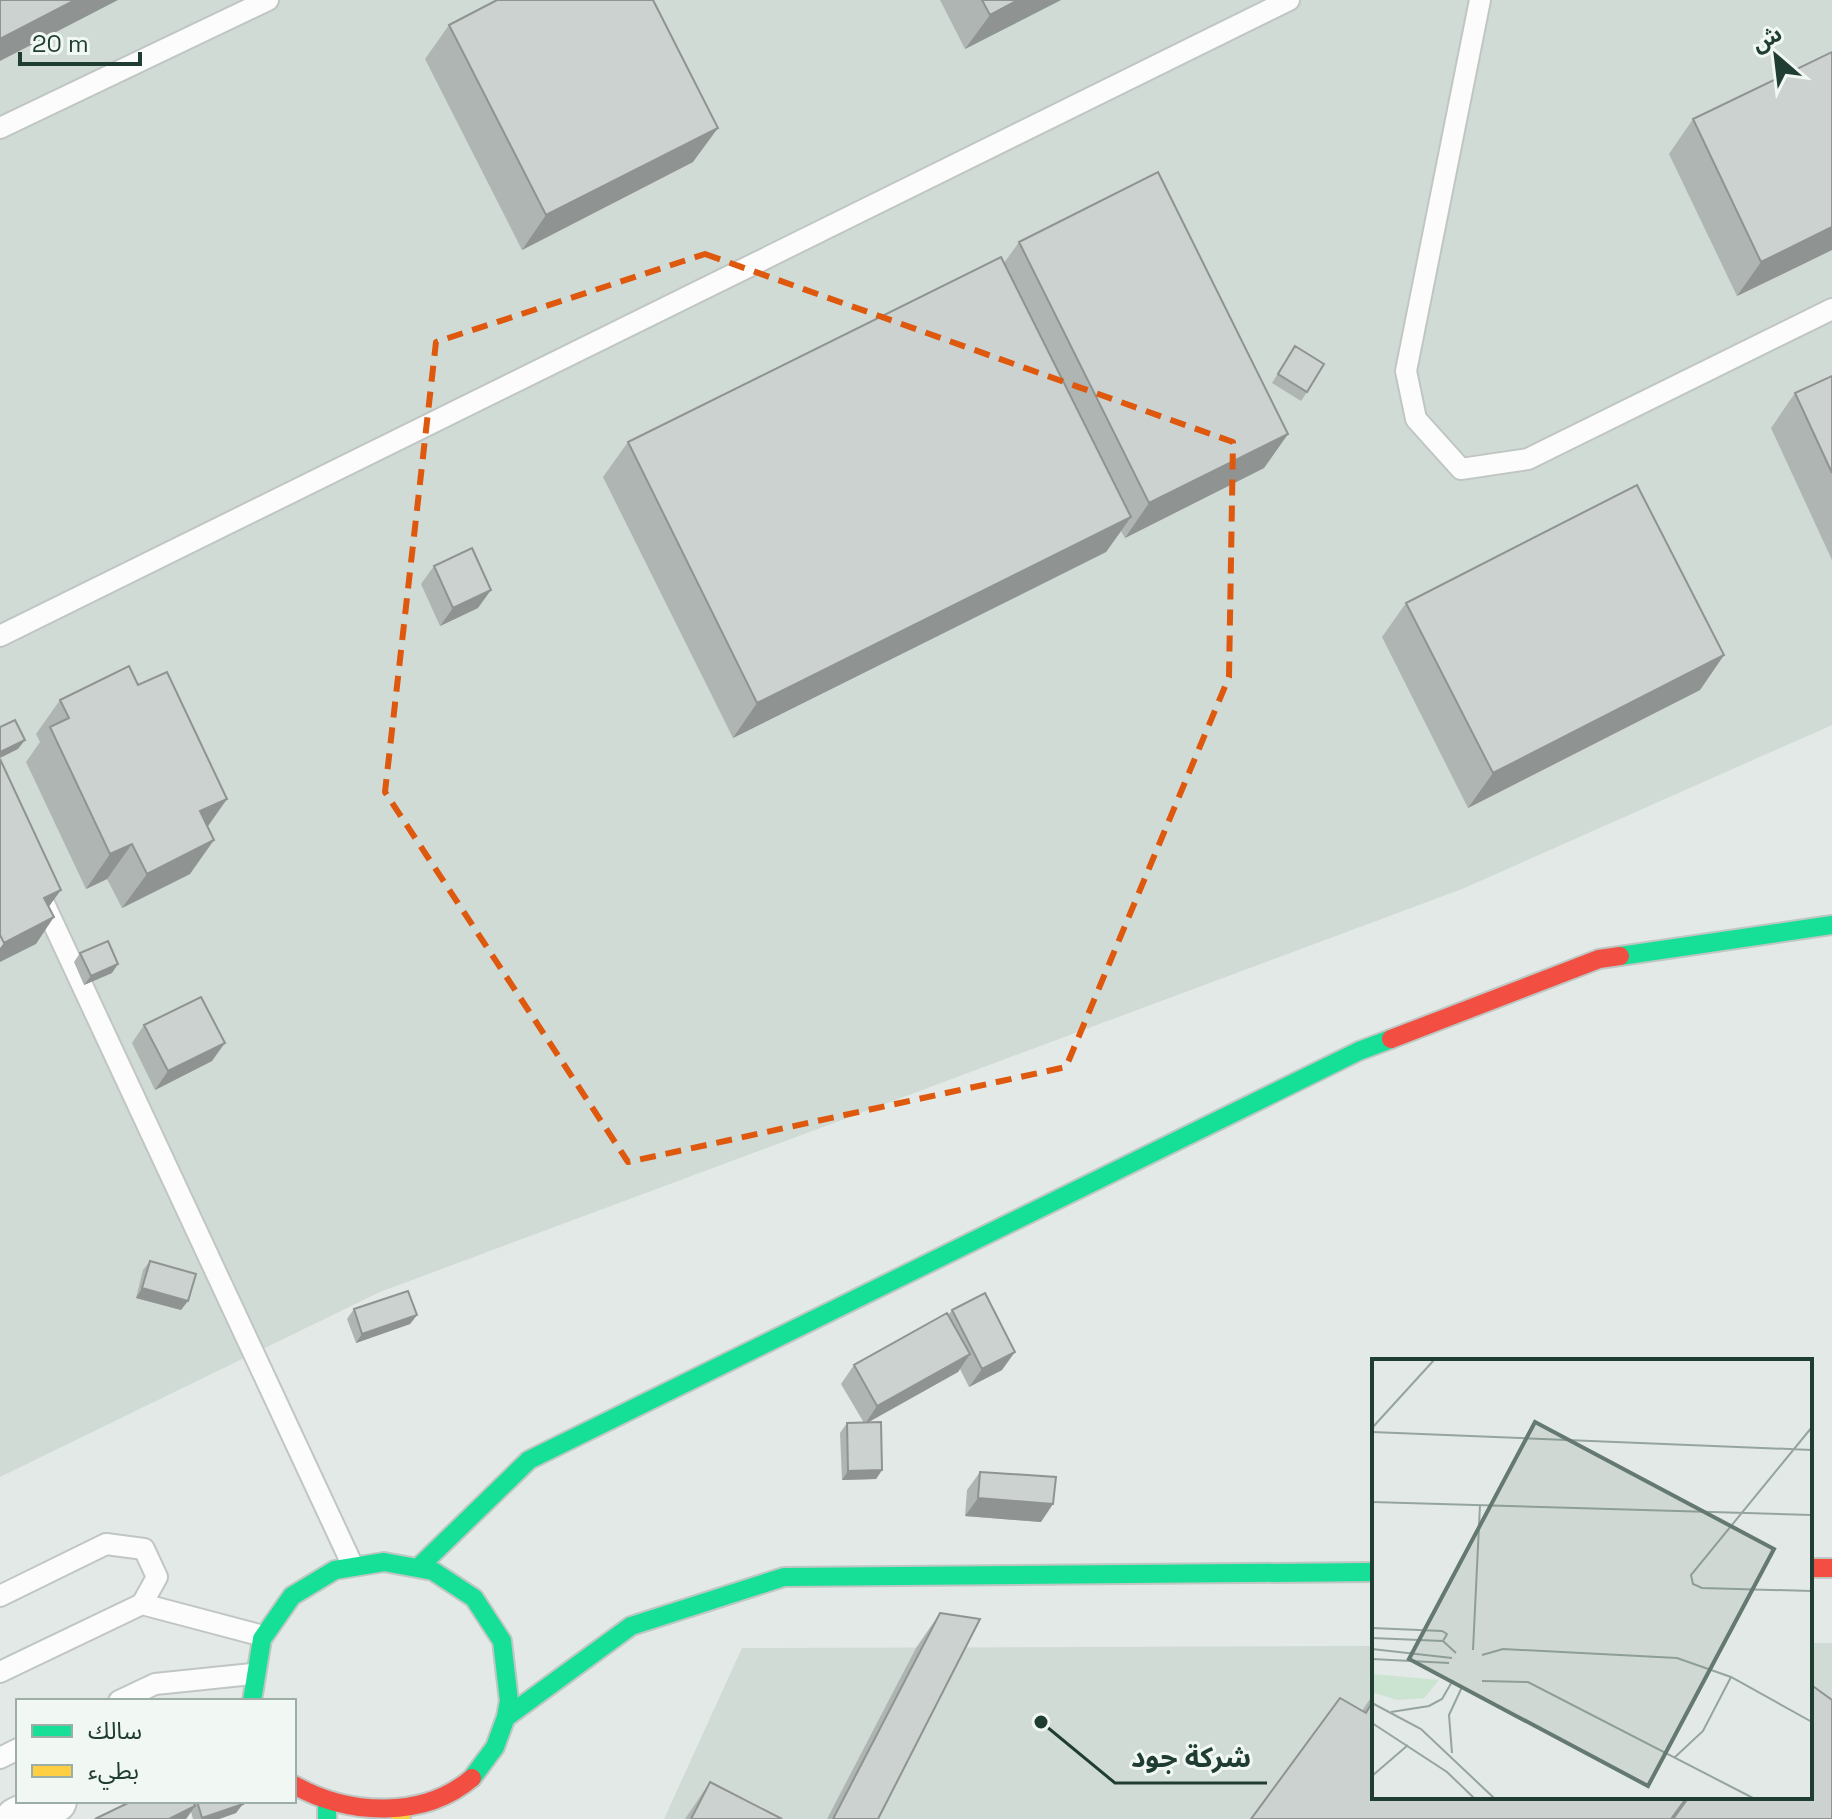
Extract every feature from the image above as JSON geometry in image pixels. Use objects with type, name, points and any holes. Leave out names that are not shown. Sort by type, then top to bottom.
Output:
[{"type":"street","points":[[421,1565],[529,1460],[1359,1051],[1599,959],[1832,925]]},
{"type":"street","points":[[252,1699],[252,1674],[263,1636],[284,1602],[314,1577],[351,1562],[386,1559],[421,1565],[455,1582],[483,1608],[502,1641],[511,1678],[508,1716],[494,1753],[470,1782],[439,1805],[401,1818],[327,1813],[296,1787]]},
{"type":"street","points":[[508,1716],[631,1626],[784,1577],[1372,1572]]},
{"type":"street","points":[[17,1819],[51,1803]]},
{"type":"lane","points":[[0,128],[268,0]]},
{"type":"lane","points":[[0,636],[1289,0]]},
{"type":"lane","points":[[1480,0],[1406,371],[1416,419],[1461,469],[1528,459],[1832,309]]},
{"type":"lane","points":[[34,882],[351,1562]]},
{"type":"lane","points":[[0,1596],[106,1544],[144,1549],[157,1577],[142,1604],[0,1672]]},
{"type":"lane","points":[[142,1604],[263,1636]]},
{"type":"lane","points":[[123,1699],[155,1684],[252,1674]]},
{"type":"highlighted area","points":[[705,254],[1233,442],[1229,677],[1066,1067],[628,1162],[385,792],[436,342]]},
{"type":"shaded area","points":[[0,0],[1832,0],[1832,725],[1462,889],[380,1292],[0,1477]]},
{"type":"shaded area","points":[[1812,1643],[1832,1643],[1832,1819],[664,1819],[742,1648],[1372,1646],[1372,1799],[1812,1799]]},
{"type":"building","points":[[0,0],[75,0],[0,39]]},
{"type":"building","points":[[497,0],[653,0],[718,128],[546,215],[449,25]]},
{"type":"building","points":[[982,0],[1018,0],[990,15]]},
{"type":"building","points":[[1832,52],[1832,227],[1761,262],[1693,119]]},
{"type":"building","points":[[1158,172],[1288,434],[1149,503],[1019,242]]},
{"type":"building","points":[[1001,257],[1131,517],[757,703],[628,442]]},
{"type":"building","points":[[1295,346],[1324,364],[1307,392],[1278,374]]},
{"type":"building","points":[[1832,376],[1832,473],[1795,393]]},
{"type":"building","points":[[1637,485],[1724,655],[1493,773],[1406,603]]},
{"type":"building","points":[[472,548],[491,590],[453,608],[434,566]]},
{"type":"building","points":[[129,666],[138,685],[167,672],[227,799],[200,811],[214,840],[147,874],[132,844],[110,854],[50,727],[69,718],[60,700]]},
{"type":"building","points":[[15,720],[25,740],[0,752],[0,727]]},
{"type":"building","points":[[0,759],[61,890],[44,898],[54,917],[4,943],[0,935]]},
{"type":"building","points":[[108,941],[118,964],[91,976],[80,953]]},
{"type":"building","points":[[201,997],[225,1043],[168,1071],[144,1025]]},
{"type":"building","points":[[150,1261],[196,1274],[188,1301],[142,1288]]},
{"type":"building","points":[[408,1291],[417,1315],[362,1334],[354,1309]]},
{"type":"building","points":[[985,1293],[1015,1352],[982,1369],[952,1310]]},
{"type":"building","points":[[947,1313],[970,1354],[877,1406],[854,1365]]},
{"type":"building","points":[[881,1422],[882,1470],[848,1471],[847,1423]]},
{"type":"building","points":[[980,1472],[1056,1477],[1053,1504],[978,1498]]},
{"type":"building","points":[[940,1613],[980,1619],[878,1819],[833,1819]]},
{"type":"building","points":[[1812,1685],[1832,1700],[1832,1819],[1673,1819],[1688,1799],[1812,1799]]},
{"type":"building","points":[[1340,1698],[1366,1713],[1372,1702],[1372,1799],[1686,1799],[1671,1819],[1251,1819]]},
{"type":"building","points":[[710,1782],[782,1819],[691,1819]]},
{"type":"building","points":[[128,1803],[194,1803],[195,1806],[169,1819],[95,1819]]},
{"type":"building","points":[[198,1803],[243,1803],[243,1804],[202,1818]]},
{"type":"traffic: fast","points":[[1620,956],[1832,925]]},
{"type":"traffic: fast","points":[[421,1565],[529,1460],[1359,1051],[1391,1039]]},
{"type":"traffic: fast","points":[[252,1699],[262,1639],[292,1596],[335,1570],[384,1562],[433,1571],[474,1598],[502,1641],[509,1701],[506,1717],[495,1747],[472,1778]]},
{"type":"traffic: fast","points":[[508,1716],[631,1626],[784,1577],[1372,1572]]},
{"type":"traffic: fast","points":[[327,1807],[327,1819]]},
{"type":"traffic: jam","points":[[1391,1039],[1599,959],[1620,956]]},
{"type":"traffic: jam","points":[[1812,1568],[1832,1568]]},
{"type":"traffic: jam","points":[[296,1786],[338,1803],[386,1808],[432,1801],[472,1778]]},
{"type":"place","name":"شركة جود","points":[[1041,1722]]}]
